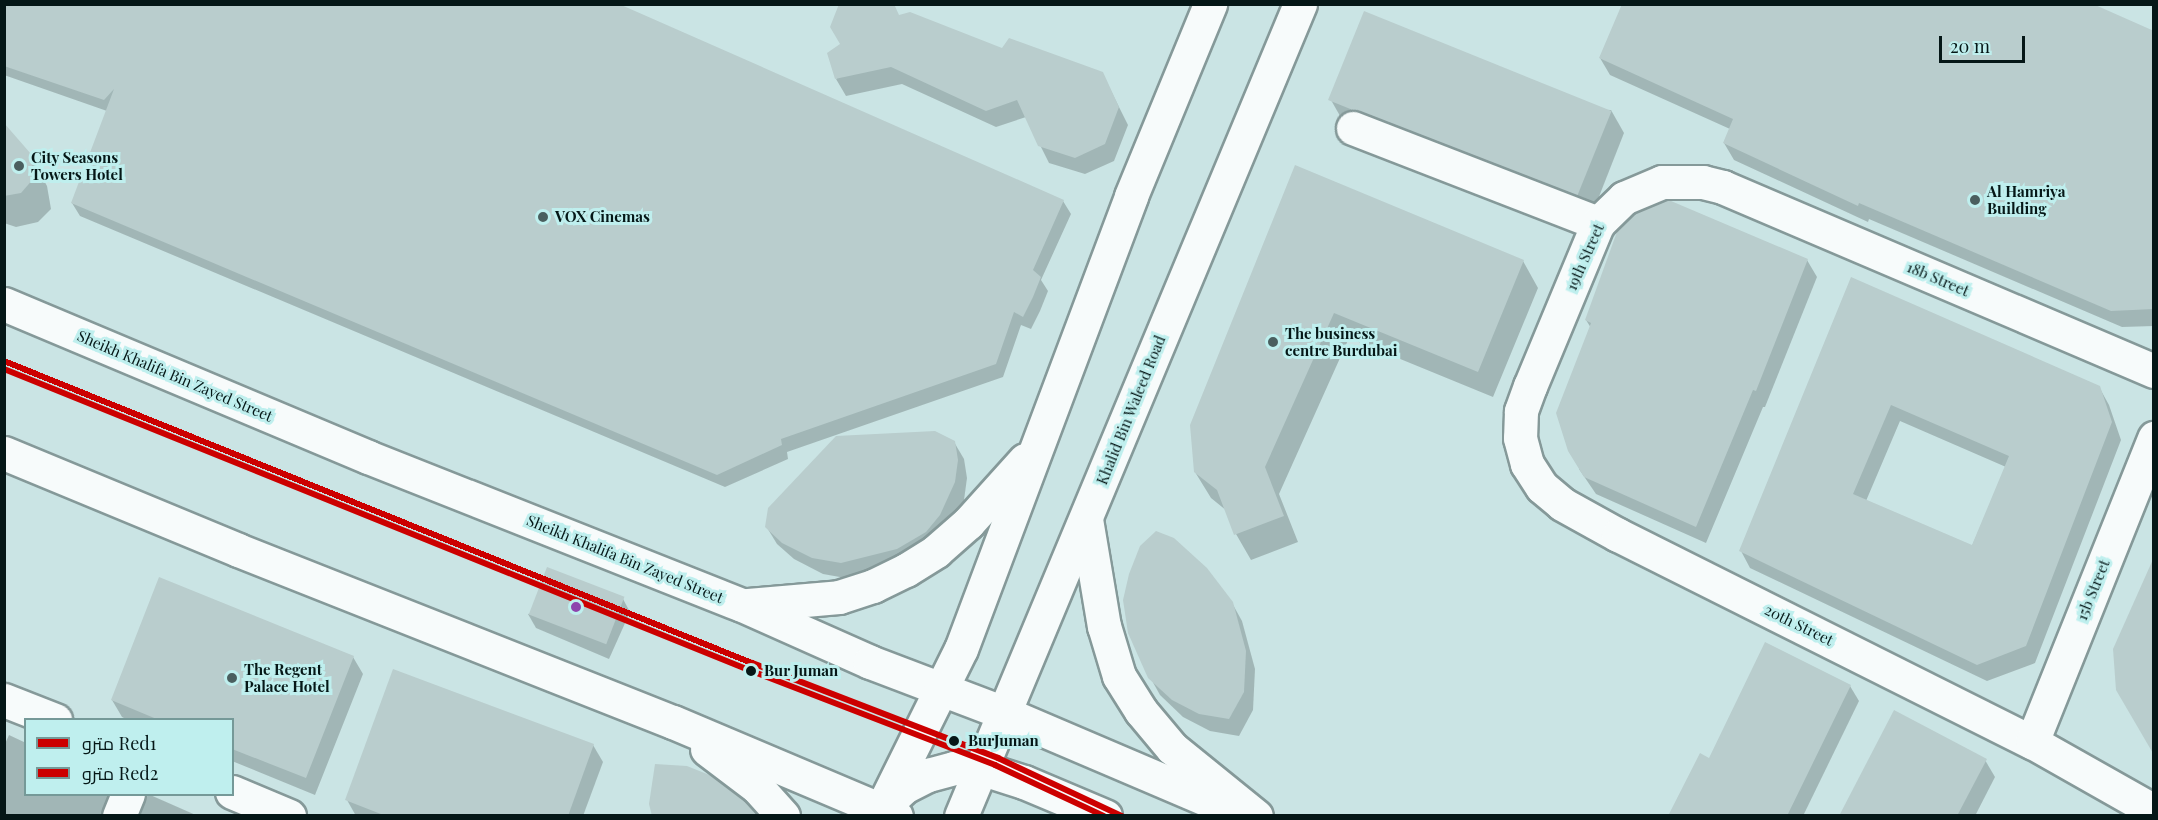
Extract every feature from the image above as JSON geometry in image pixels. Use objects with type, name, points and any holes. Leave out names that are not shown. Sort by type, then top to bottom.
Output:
[{"type":"main road","points":[[885,813],[940,689],[961,649],[1131,196],[1210,4]]},
{"type":"main road","name":"Khalid Bin Waleed Road","points":[[961,816],[1300,4]]},
{"type":"main road","points":[[1353,128],[1598,223]]},
{"type":"main road","name":"19th Street","points":[[1530,386],[1598,223],[1624,198],[1642,188],[1662,182],[1703,182],[1723,187]]},
{"type":"main road","name":"18b Street","points":[[1723,187],[2154,371]]},
{"type":"main road","name":"Sheikh Khalifa Bin Zayed Street","points":[[4,304],[368,458],[742,605],[870,662],[1004,713],[1245,816]]},
{"type":"main road","name":"20th Street","points":[[1530,386],[1521,411],[1520,438],[1527,464],[1542,487],[1562,504],[1618,535],[2032,742],[2154,811]]},
{"type":"main road","name":"15b Street","points":[[2032,742],[2154,438]]},
{"type":"main road","points":[[742,605],[839,597],[873,586],[906,570],[936,551],[968,524],[1038,445]]},
{"type":"main road","points":[[4,453],[249,554],[673,722],[885,813]]},
{"type":"main road","points":[[1086,519],[1104,627],[1119,676],[1140,711],[1172,748],[1256,816]]},
{"type":"main road","points":[[5,701],[50,718]]},
{"type":"main road","points":[[673,722],[757,787],[783,816]]},
{"type":"main road","points":[[885,813],[904,787],[928,775],[954,768],[980,768],[1024,782],[1104,816]]},
{"type":"main road","points":[[234,793],[284,815]]},
{"type":"main road","points":[[119,816],[128,796]]},
{"type":"building","points":[[4,4],[619,4],[1064,200],[1033,270],[1041,277],[1033,297],[1023,317],[1014,312],[996,364],[781,439],[782,445],[717,475],[71,203],[114,89],[104,100],[4,66]]},
{"type":"building","points":[[839,4],[894,4],[899,15],[910,12],[1002,48],[1009,38],[1103,72],[1119,107],[1105,144],[1075,158],[1038,146],[1017,100],[986,111],[891,67],[835,79],[827,53],[840,44],[830,27]]},
{"type":"building","points":[[1622,4],[2093,4],[2154,31],[2154,309],[2111,311],[1859,203],[1858,206],[1723,143],[1733,119],[1599,58]]},
{"type":"building","points":[[1364,11],[1612,111],[1576,200],[1328,100]]},
{"type":"building","name":"City Seasons Towers Hotel","points":[[4,123],[31,154],[34,178],[21,193],[4,196]]},
{"type":"building","points":[[1295,165],[1524,260],[1478,372],[1334,313],[1265,467],[1284,516],[1234,535],[1217,490],[1194,472],[1190,425]]},
{"type":"building","points":[[1671,201],[1808,259],[1756,391],[1753,390],[1696,527],[1584,477],[1568,451],[1556,413],[1591,323],[1585,320],[1618,229],[1634,214]]},
{"type":"building","points":[[1851,277],[2100,386],[2112,422],[2026,646],[1977,665],[1739,551]],"holes":[[[1891,405],[2009,456],[1972,545],[1853,494]]]},
{"type":"building","points":[[935,431],[955,441],[958,460],[955,482],[940,515],[926,532],[897,549],[841,563],[812,558],[782,543],[765,527],[768,508],[836,436]]},
{"type":"building","points":[[1156,531],[1174,538],[1207,568],[1233,602],[1246,651],[1244,692],[1229,719],[1199,714],[1172,700],[1148,678],[1128,633],[1123,600],[1129,574],[1140,546]]},
{"type":"building","points":[[2154,557],[2154,755],[2116,690],[2113,649]]},
{"type":"building","points":[[547,567],[624,597],[606,644],[529,615]]},
{"type":"building","name":"The Regent Palace Hotel","points":[[159,577],[354,656],[306,778],[234,750],[234,718],[154,718],[111,700]]},
{"type":"building","points":[[1765,642],[1851,685],[1787,816],[1668,816],[1700,753],[1709,758]]},
{"type":"building","points":[[393,669],[594,744],[568,816],[386,816],[345,800]]},
{"type":"building","points":[[1894,710],[1987,759],[1957,816],[1839,816]]},
{"type":"building","points":[[655,764],[687,766],[712,776],[744,801],[757,816],[652,816],[649,804]]},
{"type":"metro line","name":"Red1","points":[[4,361],[752,663],[998,758],[1122,816]]},
{"type":"metro line","name":"Red2","points":[[4,369],[749,670],[995,765],[1104,816]]},
{"type":"place","name":"City Seasons Towers Hotel","points":[[19,166]]},
{"type":"place","name":"Al Hamriya Building","points":[[1975,200]]},
{"type":"place","name":"VOX Cinemas","points":[[543,217]]},
{"type":"place","name":"The business centre Burdubai","points":[[1273,342]]},
{"type":"place","name":"Bur Juman","points":[[751,671]]},
{"type":"place","name":"The Regent Palace Hotel","points":[[232,678]]},
{"type":"place","name":"BurJuman","points":[[954,741]]}]
